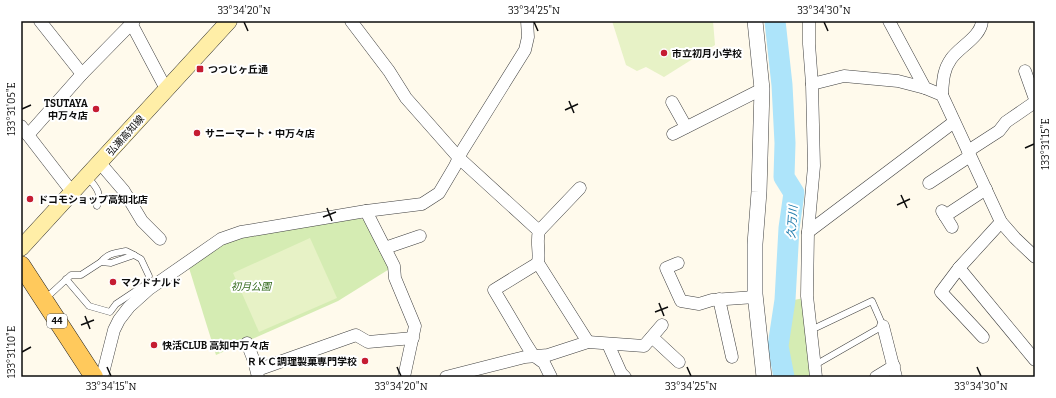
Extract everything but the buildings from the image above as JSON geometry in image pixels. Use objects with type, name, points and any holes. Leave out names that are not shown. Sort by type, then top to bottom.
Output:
[{"type":"main road","name":"弘瀬高知線","points":[[21,248],[229,21]]},
{"type":"main road","name":"44","points":[[21,265],[94,377]]},
{"type":"street","points":[[40,21],[82,74]]},
{"type":"street","points":[[351,21],[389,71],[406,98],[459,158],[540,231]]},
{"type":"street","points":[[102,377],[114,330],[119,320],[129,307],[149,289],[221,239],[241,232],[366,211],[422,204],[439,193],[462,150],[525,50],[528,37],[527,21]]},
{"type":"street","points":[[755,21],[762,89],[759,192],[755,244],[755,298],[764,377]]},
{"type":"street","points":[[809,21],[814,166],[808,232],[807,296],[816,377]]},
{"type":"street","points":[[889,21],[925,88]]},
{"type":"street","points":[[982,21],[982,25],[976,34],[952,58],[943,74],[942,95],[1001,222],[1035,257]]},
{"type":"street","points":[[72,192],[24,130],[82,74],[132,22],[166,89]]},
{"type":"street","points":[[1024,71],[1035,99]]},
{"type":"street","points":[[812,84],[844,76],[898,81],[925,88],[942,95]]},
{"type":"street","points":[[673,134],[762,89]]},
{"type":"street","points":[[672,102],[686,127]]},
{"type":"street","points":[[930,183],[999,131],[1006,122],[1035,102]]},
{"type":"street","points":[[808,232],[954,122]]},
{"type":"street","points":[[100,162],[124,191],[142,221],[160,239]]},
{"type":"street","points":[[580,188],[540,231],[537,239],[539,258],[538,263],[588,342]]},
{"type":"street","points":[[952,228],[943,214],[986,189]]},
{"type":"street","points":[[366,211],[394,266],[395,278],[415,326],[404,377]]},
{"type":"street","points":[[983,337],[941,292],[959,268],[1001,222]]},
{"type":"street","points":[[385,248],[420,236]]},
{"type":"street","points":[[538,263],[494,290],[534,355],[544,363],[550,377]]},
{"type":"street","points":[[678,263],[666,268],[681,301],[699,304],[719,299],[755,298]]},
{"type":"street","points":[[959,268],[1035,360]]},
{"type":"street","points":[[719,299],[732,357]]},
{"type":"street","points":[[447,377],[534,355],[548,354],[588,342],[644,346],[662,325]]},
{"type":"street","points":[[876,377],[895,372],[883,326]]},
{"type":"street","points":[[247,343],[257,374],[356,335],[368,342],[413,338]]},
{"type":"street","points":[[652,337],[679,362]]},
{"type":"street","points":[[608,344],[621,373],[625,377]]},
{"type":"lane","points":[[87,176],[97,189],[100,197],[97,206]]},
{"type":"lane","points":[[44,300],[69,277],[81,275],[100,262],[111,262],[134,256],[141,259],[149,276],[146,284],[116,304],[110,312],[89,306],[69,277]]},
{"type":"lane","points":[[811,330],[872,301],[883,326],[815,365]]},
{"type":"green space","name":"市立初月小学校","points":[[612,21],[713,21],[715,45],[664,77],[646,67],[637,71],[626,65]]},
{"type":"green space","name":"初月公園","points":[[356,218],[366,220],[391,268],[338,301],[216,355],[189,268],[221,245],[236,239]]},
{"type":"green space","points":[[310,238],[337,298],[259,332],[233,273]]},
{"type":"green space","points":[[804,298],[811,369],[808,377],[788,377],[783,346],[786,322],[789,310],[794,300]]},
{"type":"waterway","name":"久万川","points":[[775,21],[782,85],[785,143],[784,177],[794,193],[789,228],[785,300],[778,346],[784,377]]},
{"type":"place","name":"市立初月小学校","points":[[664,53]]},
{"type":"place","name":"つつじヶ丘通","points":[[200,69]]},
{"type":"place","name":"TSUTAYA 中万々店","points":[[96,109]]},
{"type":"place","name":"サニーマート・中万々店","points":[[197,133]]},
{"type":"place","name":"ドコモショップ高知北店","points":[[30,199]]},
{"type":"place","name":"マクドナルド","points":[[113,282]]},
{"type":"place","name":"快活CLUB 高知中万々店","points":[[154,345]]},
{"type":"place","name":"ＲＫＣ調理製菓専門学校","points":[[365,361]]}]
